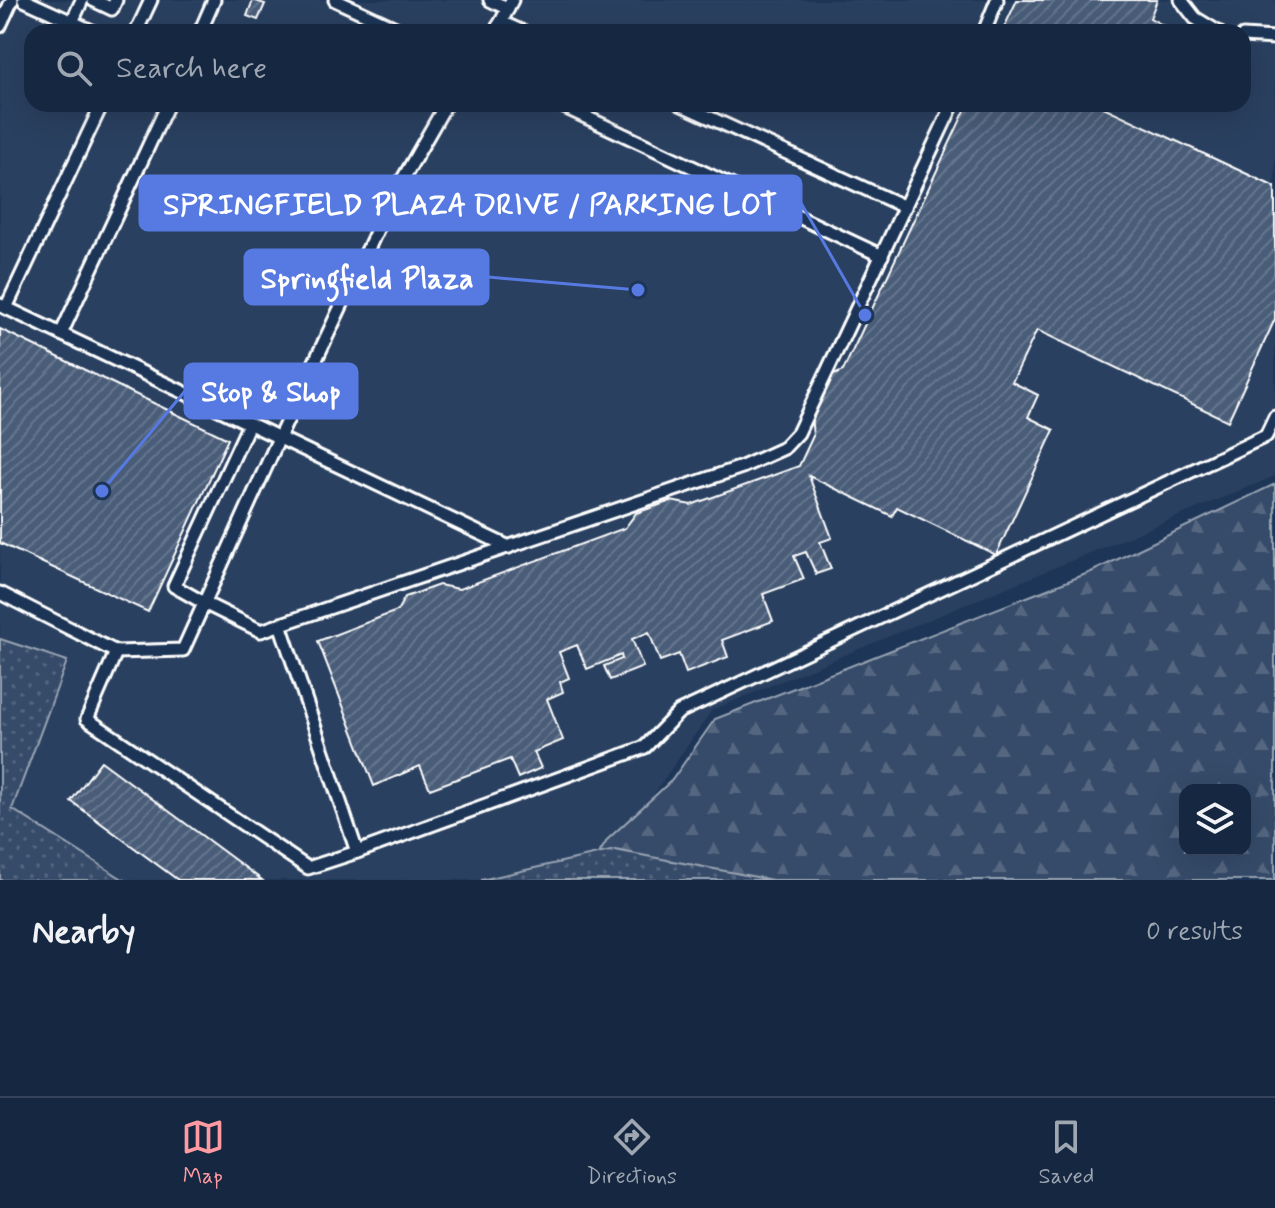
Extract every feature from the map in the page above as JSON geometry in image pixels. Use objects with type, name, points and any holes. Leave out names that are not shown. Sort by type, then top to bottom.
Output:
[{"type":"lane","points":[[0,26],[12,0]]},
{"type":"lane","points":[[24,0],[76,24]]},
{"type":"lane","points":[[72,22],[82,0]]},
{"type":"lane","points":[[93,0],[112,9],[116,0]]},
{"type":"lane","points":[[140,24],[151,0]]},
{"type":"lane","points":[[204,24],[214,0]]},
{"type":"lane","points":[[335,0],[387,24]]},
{"type":"lane","points":[[490,0],[510,4],[500,24]]},
{"type":"lane","points":[[987,24],[997,0]]},
{"type":"lane","points":[[1181,0],[1195,18],[1205,24]]},
{"type":"lane","points":[[1251,36],[1275,38]]},
{"type":"lane","points":[[98,112],[3,307],[509,547]]},
{"type":"lane","points":[[61,334],[164,112]]},
{"type":"lane","points":[[0,593],[116,652],[183,650],[392,198],[441,112]]},
{"type":"lane","points":[[575,112],[882,256]]},
{"type":"lane","points":[[697,112],[905,207]]},
{"type":"lane","points":[[249,424],[174,586],[261,631],[742,467],[784,448],[798,433],[949,112]]},
{"type":"lane","points":[[116,652],[87,719],[308,868],[645,747],[679,712],[1266,436],[1275,417]]},
{"type":"lane","points":[[280,624],[357,852]]},
{"type":"shaded area","points":[[0,0],[1275,0],[1275,476],[712,710],[615,850],[481,880],[124,880],[12,809],[0,639]]},
{"type":"green space","points":[[1275,484],[1275,880],[556,880],[587,873],[608,839],[672,780],[715,719],[1091,572]]},
{"type":"green space","points":[[0,639],[67,661],[12,809],[124,880],[0,880]]},
{"type":"green space","points":[[615,850],[772,880],[481,880]]},
{"type":"building","points":[[253,0],[265,4],[258,20],[247,16]]},
{"type":"building","points":[[1017,0],[1157,0],[1150,18],[1161,24],[1006,24]]},
{"type":"building","points":[[964,112],[1114,112],[1275,187],[1275,319],[1228,421],[1037,330],[1012,382],[1038,395],[1028,417],[1054,430],[996,555],[897,507],[892,516],[809,476],[832,538],[820,542],[831,569],[816,574],[806,552],[794,556],[804,579],[763,594],[773,621],[722,640],[728,657],[686,673],[679,654],[660,661],[649,632],[632,639],[643,667],[610,680],[604,666],[622,659],[621,655],[587,669],[577,645],[559,652],[569,678],[560,682],[563,692],[547,699],[563,740],[534,752],[541,768],[518,778],[510,759],[430,789],[420,766],[374,786],[318,641],[397,611],[405,597],[439,585],[459,589],[625,528],[636,513],[671,501],[691,505],[799,466],[813,436],[811,415],[827,378],[843,371]]},
{"type":"building","points":[[0,329],[228,439],[148,612],[0,543]]},
{"type":"building","points":[[101,761],[262,880],[178,880],[71,801]]},
{"type":"place","name":"Springfield Plaza","points":[[638,290]]},
{"type":"place","name":"SPRINGFIELD PLAZA DRIVE / PARKING LOT","points":[[865,315]]},
{"type":"place","name":"Stop & Shop","points":[[102,491]]}]
